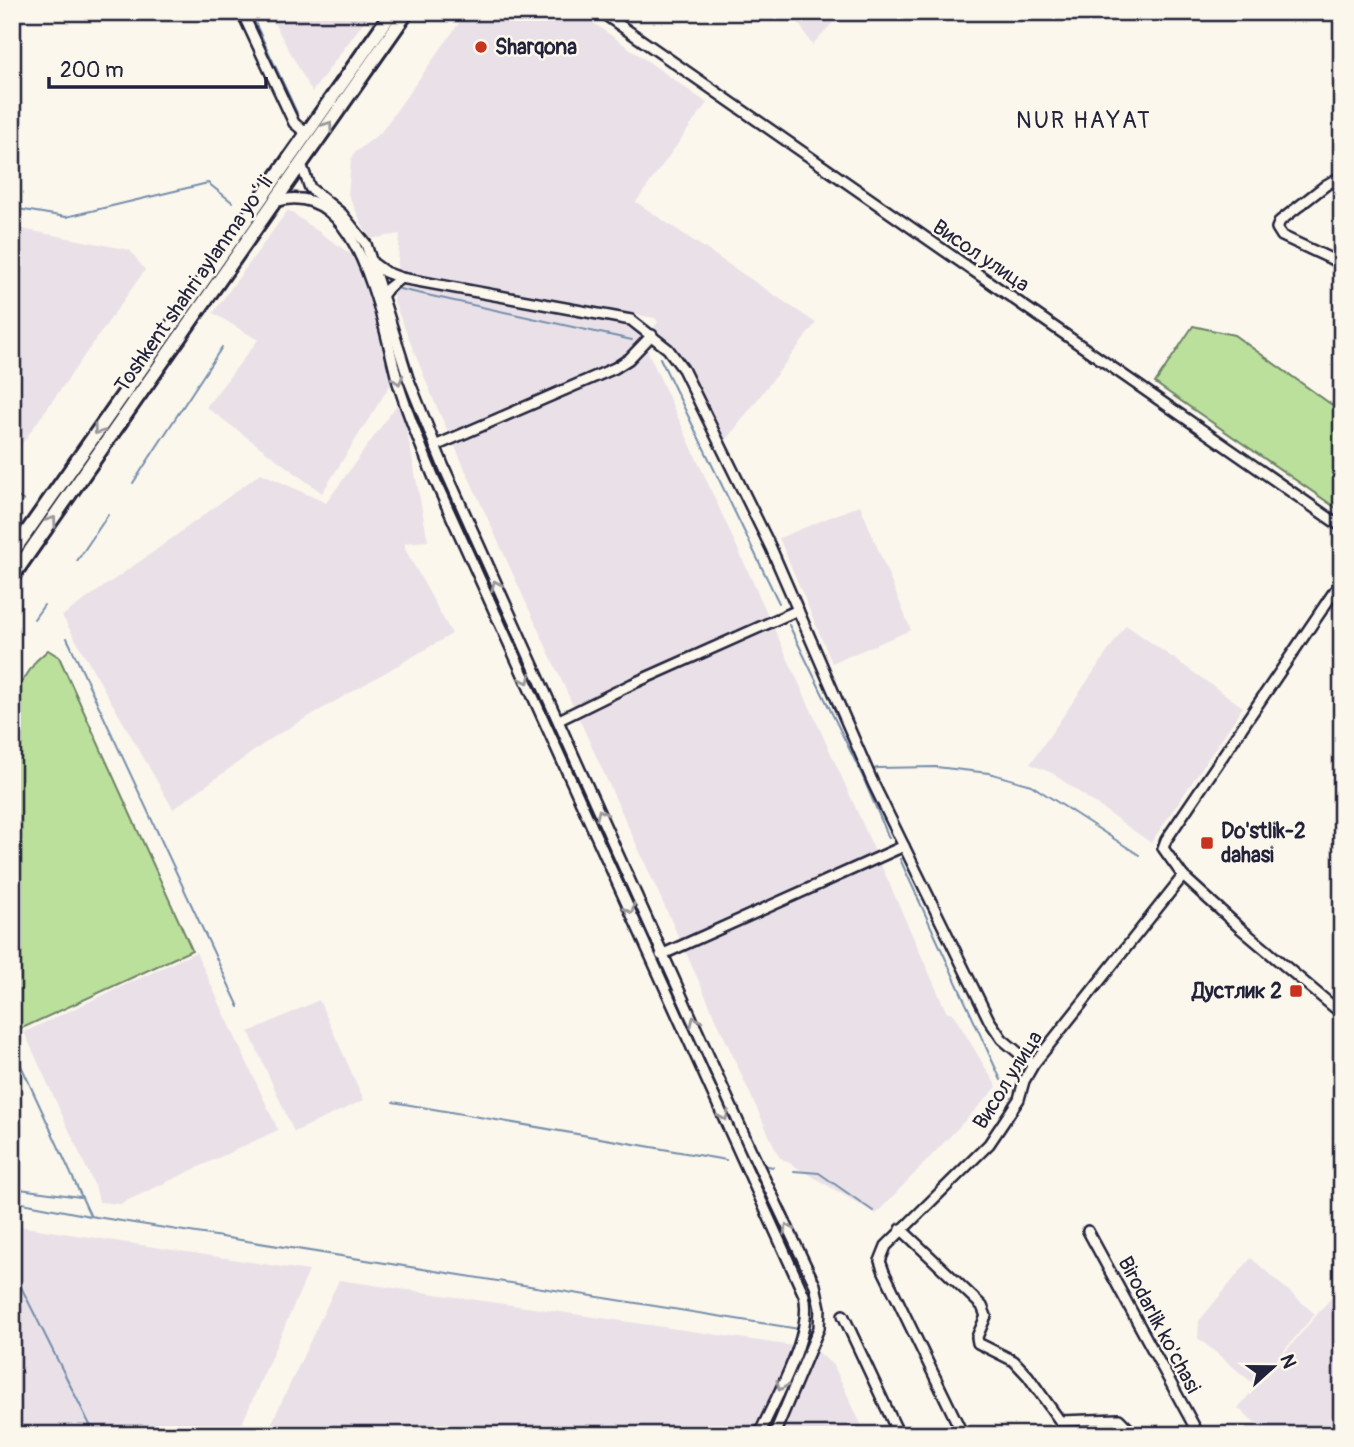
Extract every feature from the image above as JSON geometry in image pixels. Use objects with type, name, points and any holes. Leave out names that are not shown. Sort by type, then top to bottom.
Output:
[{"type":"highway","name":"Toshkent shahri aylanma yoʻli","points":[[12,553],[392,12]]},
{"type":"highway","name":"Toshkent shahri aylanma yoʻli","points":[[12,577],[407,12]]},
{"type":"highway","points":[[133,380],[137,387],[145,388]]},
{"type":"street","points":[[242,12],[294,123],[307,134]]},
{"type":"street","name":"Висол улица","points":[[601,12],[1342,527]]},
{"type":"street","points":[[301,164],[310,188],[350,221],[366,244],[408,378],[435,446],[817,1291],[819,1328],[774,1435]]},
{"type":"street","points":[[1342,176],[1325,185],[1280,221],[1277,228],[1282,236],[1342,264]]},
{"type":"street","points":[[275,202],[296,197],[313,202],[332,216],[356,245],[365,266],[417,437],[804,1295],[807,1308],[802,1337],[759,1435]]},
{"type":"street","points":[[374,264],[401,278],[631,320],[668,349],[683,369],[771,548],[868,772],[995,1030],[1033,1065]]},
{"type":"street","points":[[382,296],[401,278]]},
{"type":"street","points":[[435,446],[615,368],[629,359],[652,335]]},
{"type":"street","points":[[1342,580],[1163,848],[1183,876],[1342,1014]]},
{"type":"street","points":[[559,720],[798,610]]},
{"type":"street","points":[[501,627],[513,622]]},
{"type":"street","points":[[653,958],[904,846]]},
{"type":"street","name":"Висол улица","points":[[963,1435],[880,1261],[886,1245],[989,1144],[1019,1099],[1024,1081],[1033,1065],[1183,876]]},
{"type":"street","points":[[901,1229],[982,1306],[986,1316],[977,1337],[978,1343],[1014,1361],[1060,1421],[1119,1419],[1135,1435]]},
{"type":"street","name":"Birodarlik ko'chasi","points":[[1088,1231],[1199,1435]]},
{"type":"street","points":[[804,1295],[817,1291]]},
{"type":"street","points":[[843,1315],[899,1435]]},
{"type":"shaded area","points":[[268,12],[371,12],[312,92]]},
{"type":"shaded area","points":[[467,12],[578,12],[707,103],[636,202],[816,323],[725,442],[685,360],[654,327],[658,322],[655,318],[397,272],[400,234],[369,239],[348,194],[353,154],[381,132]]},
{"type":"shaded area","points":[[792,12],[843,12],[812,45]]},
{"type":"shaded area","points":[[288,210],[356,258],[394,379],[322,493],[206,407],[258,340],[213,313]]},
{"type":"shaded area","points":[[12,227],[130,250],[145,270],[12,458]]},
{"type":"shaded area","points":[[404,286],[616,323],[639,332],[947,1013],[952,1012],[997,1087],[876,1214],[779,1157],[434,401],[394,302],[393,293]]},
{"type":"shaded area","points":[[401,399],[428,541],[405,543],[405,549],[452,634],[275,736],[173,809],[62,616],[261,473],[326,503]]},
{"type":"shaded area","points":[[860,505],[911,630],[832,663],[779,538]]},
{"type":"shaded area","points":[[1126,625],[1243,707],[1151,843],[1052,773],[1030,764]]},
{"type":"shaded area","points":[[196,952],[278,1130],[120,1204],[99,1202],[96,1189],[24,1032]]},
{"type":"shaded area","points":[[319,1000],[364,1100],[294,1132],[249,1032]]},
{"type":"shaded area","points":[[12,1225],[309,1271],[237,1435],[12,1435]]},
{"type":"shaded area","points":[[1251,1258],[1315,1314],[1255,1385],[1198,1338],[1199,1321]]},
{"type":"shaded area","points":[[339,1280],[815,1349],[834,1366],[866,1435],[266,1435]]},
{"type":"shaded area","points":[[1342,1285],[1342,1435],[1270,1435],[1238,1408]]},
{"type":"green space","points":[[1193,326],[1234,335],[1342,412],[1342,512],[1155,383]]},
{"type":"green space","points":[[48,650],[59,657],[192,950],[18,1030],[12,1019],[12,697],[36,661]]},
{"type":"waterway","points":[[250,12],[297,113]]},
{"type":"waterway","points":[[12,208],[66,217],[208,183],[232,202]]},
{"type":"waterway","points":[[395,288],[632,340]]},
{"type":"waterway","points":[[133,483],[222,347]]},
{"type":"waterway","points":[[660,358],[779,603]]},
{"type":"waterway","points":[[12,493],[24,501]]},
{"type":"waterway","points":[[77,561],[108,515]]},
{"type":"waterway","points":[[34,619],[44,605]]},
{"type":"waterway","points":[[789,625],[862,775],[889,838]]},
{"type":"waterway","points":[[67,638],[239,1007]]},
{"type":"waterway","points":[[873,770],[936,767],[989,773],[1031,785],[1139,855]]},
{"type":"waterway","points":[[900,859],[1001,1080]]},
{"type":"waterway","points":[[12,1046],[90,1215]]},
{"type":"waterway","points":[[393,1102],[726,1160]]},
{"type":"waterway","points":[[763,1165],[773,1167]]},
{"type":"waterway","points":[[794,1171],[819,1173],[873,1211]]},
{"type":"waterway","points":[[12,1188],[80,1197]]},
{"type":"waterway","points":[[12,1201],[90,1216],[799,1329]]},
{"type":"waterway","points":[[12,1269],[95,1435]]},
{"type":"place","name":"Sharqona","points":[[481,47]]},
{"type":"place","name":"Do'stlik-2 dahasi","points":[[1207,843]]},
{"type":"place","name":"Дустлик 2","points":[[1296,991]]},
{"type":"district","name":"NUR HAYAT","points":[[1084,120]]}]
